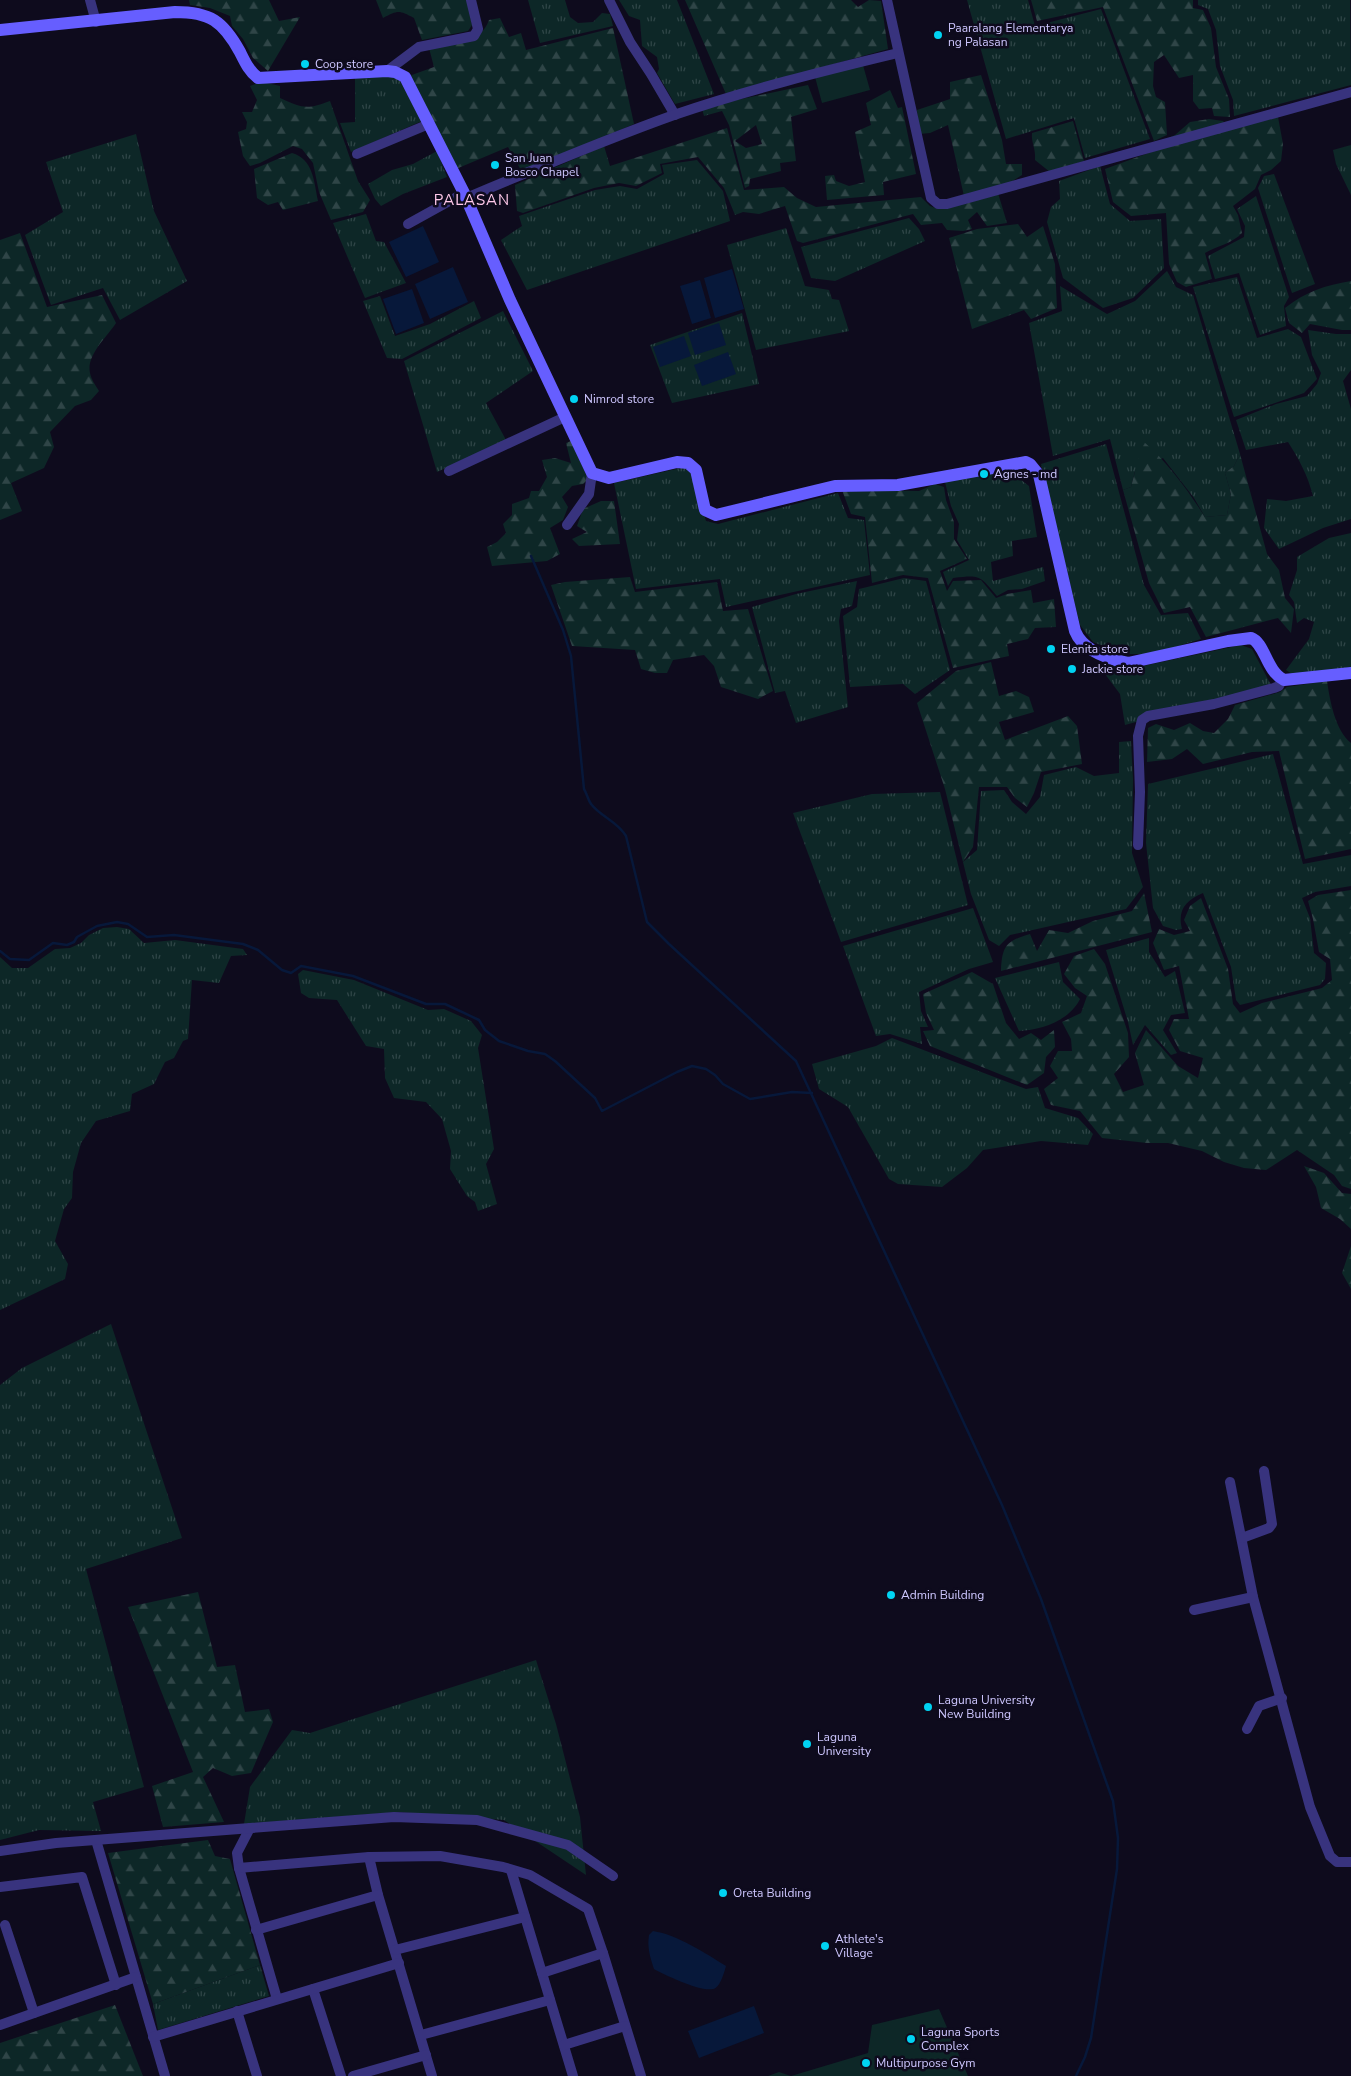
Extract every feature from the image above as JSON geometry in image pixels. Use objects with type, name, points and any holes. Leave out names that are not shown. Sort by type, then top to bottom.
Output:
[{"type":"street","points":[[90,0],[96,22]]},
{"type":"street","points":[[387,71],[419,47],[474,36],[478,29],[471,0]]},
{"type":"street","points":[[609,0],[630,42],[652,74],[674,115]]},
{"type":"street","points":[[887,0],[931,198],[938,204],[948,204],[1351,92]]},
{"type":"street","points":[[0,30],[96,22],[175,12],[194,12],[208,16],[220,24],[237,47],[251,72],[258,78],[387,71],[395,72],[405,77],[465,196],[510,300],[592,473],[589,494],[567,525]]},
{"type":"street","points":[[408,224],[465,196],[674,115],[722,100],[898,53]]},
{"type":"street","points":[[357,154],[429,124]]},
{"type":"street","points":[[449,471],[565,417]]},
{"type":"street","points":[[592,473],[609,478],[677,462],[688,463],[696,470],[705,510],[716,515],[835,486],[898,485],[1026,462],[1039,475],[1075,631],[1086,647],[1128,663],[1228,641],[1254,639],[1273,672],[1282,679],[1292,681],[1351,673]]},
{"type":"street","points":[[1138,845],[1140,792],[1138,736],[1142,720],[1148,716],[1214,704],[1274,688],[1279,686],[1282,679]]},
{"type":"street","points":[[1242,1538],[1269,1528],[1272,1524],[1264,1471]]},
{"type":"street","points":[[1230,1482],[1253,1597],[1282,1698],[1310,1807],[1330,1856],[1337,1862],[1351,1862]]},
{"type":"street","points":[[1194,1610],[1253,1597]]},
{"type":"street","points":[[1248,1729],[1260,1706],[1282,1698]]},
{"type":"street","points":[[0,1851],[56,1843],[394,1817],[477,1820],[568,1845],[613,1876]]},
{"type":"street","points":[[250,1828],[236,1853],[256,1930],[277,1999]]},
{"type":"street","points":[[96,1840],[164,2076]]},
{"type":"street","points":[[239,1868],[369,1857],[440,1856],[530,1875],[588,1909],[641,2076]]},
{"type":"street","points":[[369,1857],[378,1895],[396,1950],[432,2076]]},
{"type":"street","points":[[511,1870],[573,2076]]},
{"type":"street","points":[[0,1887],[82,1878],[116,1985]]},
{"type":"street","points":[[256,1930],[378,1895]]},
{"type":"street","points":[[396,1950],[525,1917]]},
{"type":"street","points":[[5,1925],[34,2013]]},
{"type":"street","points":[[542,1973],[603,1953]]},
{"type":"street","points":[[152,2037],[399,1964]]},
{"type":"street","points":[[0,2025],[136,1977]]},
{"type":"street","points":[[313,1989],[341,2076]]},
{"type":"street","points":[[421,2036],[550,2000]]},
{"type":"street","points":[[237,2011],[257,2076]]},
{"type":"street","points":[[564,2045],[625,2026]]},
{"type":"street","points":[[353,2076],[426,2055]]},
{"type":"green space","points":[[189,0],[269,0],[279,21],[300,17],[268,71],[253,58],[243,39],[232,26],[230,16],[210,8],[190,5]]},
{"type":"green space","points":[[376,0],[467,0],[472,25],[468,31],[422,40],[414,18],[405,13],[398,12],[383,18]]},
{"type":"green space","points":[[528,0],[565,0],[570,17],[578,23],[593,22],[602,13],[610,14],[613,26],[540,43]]},
{"type":"green space","points":[[619,0],[677,0],[714,94],[675,104],[657,73],[659,69],[657,57],[642,46],[640,20],[629,16]]},
{"type":"green space","points":[[685,0],[851,0],[858,7],[869,0],[881,1],[888,49],[726,94]]},
{"type":"green space","points":[[967,0],[1028,0],[1035,26],[1101,9],[1150,139],[1085,158],[1074,118],[1006,139]]},
{"type":"green space","points":[[1031,0],[1193,0],[1193,8],[1203,10],[1211,28],[1216,67],[1229,99],[1230,117],[1214,116],[1212,108],[1199,109],[1193,101],[1193,75],[1179,78],[1164,55],[1154,62],[1153,86],[1156,97],[1165,102],[1167,135],[1154,141],[1103,7],[1037,21]]},
{"type":"green space","points":[[1198,0],[1350,0],[1351,85],[1234,116],[1233,100],[1220,66],[1216,30],[1208,9],[1198,5]]},
{"type":"green space","points":[[500,18],[509,37],[521,33],[526,50],[613,28],[634,124],[522,172],[508,147],[456,169],[409,76],[434,67],[429,48],[464,42],[479,34],[489,20]]},
{"type":"green space","points":[[863,65],[870,90],[822,103],[815,77]]},
{"type":"green space","points":[[981,75],[1002,140],[1006,164],[1022,164],[1022,175],[1008,184],[964,196],[948,125],[930,133],[919,134],[917,110],[950,99],[950,82]]},
{"type":"green space","points":[[355,77],[398,77],[422,121],[351,152],[340,123],[355,122]]},
{"type":"green space","points":[[258,83],[280,86],[280,98],[299,106],[310,107],[330,101],[358,181],[370,200],[363,212],[331,220],[319,192],[313,163],[302,149],[293,146],[250,166],[243,156],[238,132],[246,129],[247,122],[242,112],[252,112],[257,100],[250,86]]},
{"type":"green space","points":[[808,85],[817,109],[791,117],[796,161],[780,163],[781,171],[750,179],[749,186],[745,188],[729,125],[722,111],[704,116],[702,109]],"holes":[[[756,125],[762,144],[746,148],[735,141]]]},
{"type":"green space","points":[[890,90],[898,108],[902,107],[916,174],[883,182],[884,195],[827,200],[825,176],[834,175],[836,181],[849,186],[865,182],[855,132],[871,125],[866,103]]},
{"type":"green space","points":[[1278,117],[1283,144],[1281,161],[1271,170],[1261,175],[1255,189],[1233,206],[1238,215],[1242,233],[1230,242],[1205,253],[1212,279],[1186,287],[1177,282],[1169,264],[1166,213],[1131,216],[1113,202],[1105,169],[1154,151],[1162,141],[1175,135],[1190,122],[1209,119],[1223,121],[1230,129]]},
{"type":"green space","points":[[1073,121],[1084,161],[1050,172],[1035,160],[1032,133]]},
{"type":"green space","points":[[727,128],[744,190],[784,187],[797,198],[816,207],[921,197],[930,206],[938,209],[998,193],[1007,223],[987,226],[977,212],[968,220],[972,229],[963,231],[947,230],[942,223],[921,225],[913,214],[803,243],[797,241],[785,206],[759,214],[743,212],[735,215],[724,188],[698,157],[660,164],[662,173],[636,186],[619,183],[594,188],[523,213],[517,211],[515,185],[604,146],[610,166]]},
{"type":"green space","points":[[136,134],[154,211],[187,281],[120,320],[103,288],[51,305],[25,235],[63,212],[46,162]]},
{"type":"green space","points":[[1351,145],[1351,195],[1336,164],[1333,150]]},
{"type":"green space","points":[[437,151],[447,177],[403,194],[381,206],[375,199],[368,184],[392,170],[413,164]]},
{"type":"green space","points":[[292,153],[304,160],[308,166],[314,179],[318,201],[283,210],[278,202],[268,205],[257,198],[254,169]]},
{"type":"green space","points":[[697,160],[723,191],[730,221],[527,290],[501,240],[522,226],[519,216],[595,190],[620,186],[637,189],[664,174],[662,165]]},
{"type":"green space","points":[[1100,166],[1110,204],[1130,221],[1161,219],[1164,268],[1133,298],[1103,308],[1063,278],[1047,222],[1051,207],[1060,199],[1059,181]]},
{"type":"green space","points":[[1274,174],[1315,284],[1292,293],[1258,188],[1264,176]]},
{"type":"green space","points":[[1256,196],[1289,297],[1284,306],[1286,326],[1260,335],[1239,273],[1215,279],[1208,256],[1244,237],[1245,226],[1237,209]]},
{"type":"green space","points":[[366,214],[376,241],[384,242],[406,283],[365,298],[333,223]]},
{"type":"green space","points":[[909,218],[919,229],[925,241],[835,281],[811,278],[801,247]]},
{"type":"green space","points":[[1018,224],[1027,237],[1043,226],[1055,264],[1057,308],[1031,319],[1024,310],[972,329],[949,238],[977,229]]},
{"type":"green space","points":[[786,228],[805,286],[829,290],[832,299],[839,300],[849,331],[756,350],[727,245]]},
{"type":"green space","points":[[20,233],[47,307],[102,295],[116,323],[98,346],[91,360],[91,375],[99,391],[91,400],[75,406],[50,432],[54,447],[44,468],[11,483],[22,511],[0,520],[0,240]]},
{"type":"green space","points":[[1167,271],[1176,287],[1193,295],[1240,454],[1234,466],[1225,473],[1231,494],[1227,515],[1205,517],[1194,498],[1163,458],[1135,471],[1131,487],[1123,490],[1110,439],[1053,456],[1029,323],[1062,311],[1060,286],[1107,314],[1135,301]]},
{"type":"green space","points":[[1237,277],[1257,338],[1288,329],[1301,337],[1317,379],[1304,393],[1234,417],[1193,287]]},
{"type":"green space","points":[[1351,281],[1351,330],[1310,324],[1302,333],[1289,323],[1285,308],[1293,302],[1316,290]]},
{"type":"green space","points":[[380,296],[395,336],[430,324],[474,301],[481,318],[402,359],[387,358],[363,301]]},
{"type":"green space","points":[[503,311],[533,371],[486,403],[506,440],[437,472],[404,361]]},
{"type":"green space","points":[[742,313],[759,384],[672,403],[650,345]]},
{"type":"green space","points":[[1308,330],[1351,334],[1351,370],[1343,381],[1351,409],[1351,519],[1323,528],[1279,549],[1264,528],[1267,499],[1286,501],[1313,496],[1311,489],[1303,468],[1288,442],[1246,450],[1236,420],[1276,404],[1307,396],[1317,384],[1321,373],[1312,355]]},
{"type":"green space","points":[[571,441],[588,479],[583,484],[572,486],[562,497],[568,507],[563,520],[550,528],[560,554],[547,561],[492,566],[487,547],[497,542],[506,533],[503,524],[512,515],[512,504],[529,498],[531,491],[539,491],[547,477],[542,460],[555,458],[571,463],[566,443]]},
{"type":"green space","points":[[1143,441],[1177,477],[1205,517],[1227,515],[1231,494],[1225,473],[1234,466],[1240,454],[1267,554],[1279,570],[1285,598],[1294,609],[1291,633],[1278,618],[1206,637],[1190,607],[1164,613],[1149,583],[1123,490],[1131,487]]},
{"type":"green space","points":[[1106,444],[1144,585],[1161,615],[1188,613],[1201,639],[1152,654],[1124,654],[1093,642],[1080,625],[1041,464]]},
{"type":"green space","points":[[685,467],[692,472],[706,521],[718,524],[838,493],[848,518],[864,520],[870,575],[726,607],[720,579],[636,589],[614,483]]},
{"type":"green space","points":[[1002,470],[1016,476],[1029,486],[1037,537],[1012,541],[1013,556],[991,562],[993,581],[1043,567],[1045,581],[1022,589],[1008,590],[997,596],[979,578],[953,578],[948,586],[943,572],[969,560],[957,540],[959,524],[951,506],[945,482]]},
{"type":"green space","points":[[935,484],[944,487],[946,500],[954,522],[954,539],[967,559],[940,571],[947,591],[953,581],[981,580],[996,598],[1031,590],[1033,603],[1054,599],[1056,627],[1035,628],[1028,639],[1007,644],[1009,656],[953,668],[928,578],[903,575],[872,583],[865,517],[851,514],[842,490],[919,491]]},
{"type":"green space","points":[[601,501],[614,501],[620,544],[579,546],[572,539],[587,532],[577,526],[583,509]]},
{"type":"green space","points":[[1351,533],[1351,669],[1295,676],[1286,670],[1309,639],[1314,622],[1304,618],[1297,623],[1294,602],[1289,595],[1297,570],[1297,557],[1329,538]]},
{"type":"green space","points":[[630,577],[635,592],[717,582],[723,611],[748,609],[773,691],[758,699],[721,687],[714,666],[704,655],[673,660],[667,673],[655,673],[641,669],[635,650],[572,646],[551,585],[565,582]]},
{"type":"green space","points":[[904,578],[926,581],[950,670],[915,694],[903,684],[850,687],[843,616],[857,607],[859,589]]},
{"type":"green space","points":[[857,581],[852,606],[841,609],[839,621],[848,707],[796,723],[785,691],[775,693],[752,607],[796,594]]},
{"type":"green space","points":[[1241,645],[1252,649],[1271,685],[1125,725],[1120,694],[1099,666],[1105,662],[1134,668]]},
{"type":"green space","points":[[991,662],[999,696],[1016,691],[1029,697],[1034,712],[999,722],[1005,740],[1068,716],[1077,726],[1082,764],[1041,772],[1027,807],[1015,798],[1007,787],[979,787],[973,847],[963,862],[945,789],[917,703],[956,671]]},
{"type":"green space","points":[[1327,681],[1337,723],[1351,743],[1351,849],[1305,859],[1279,751],[1252,752],[1203,764],[1187,749],[1172,759],[1147,762],[1148,728],[1156,724],[1174,730],[1190,723],[1203,731],[1214,733],[1228,719],[1235,705],[1280,692],[1287,687]]},
{"type":"green space","points":[[1131,741],[1133,779],[1132,853],[1143,887],[1126,909],[1010,935],[999,946],[989,940],[971,894],[963,862],[977,850],[981,791],[1004,790],[1012,802],[1026,814],[1040,797],[1044,775],[1076,767],[1094,776],[1119,773],[1119,742]]},
{"type":"green space","points":[[1273,754],[1303,864],[1351,855],[1351,886],[1315,892],[1302,898],[1310,918],[1314,953],[1326,963],[1325,979],[1320,985],[1240,1005],[1236,1000],[1231,967],[1203,893],[1184,906],[1181,916],[1182,929],[1176,930],[1163,926],[1153,908],[1146,843],[1148,784]]},
{"type":"green space","points":[[940,792],[968,905],[841,942],[793,813],[872,794]]},
{"type":"green space","points":[[1351,890],[1351,1189],[1342,1186],[1334,1175],[1297,1150],[1266,1170],[1244,1168],[1224,1162],[1202,1151],[1168,1143],[1147,1143],[1102,1138],[1080,1111],[1051,1105],[1044,1089],[1058,1078],[1050,1066],[1058,1051],[1072,1051],[1071,1039],[1062,1022],[1081,1013],[1087,996],[1075,988],[1064,974],[1074,956],[1094,949],[1105,964],[1128,1033],[1129,1057],[1114,1074],[1123,1092],[1144,1085],[1135,1053],[1146,1030],[1178,1066],[1198,1078],[1203,1058],[1180,1051],[1169,1030],[1174,1019],[1189,1019],[1179,966],[1164,970],[1153,943],[1159,929],[1174,935],[1190,931],[1184,920],[1190,906],[1201,898],[1228,969],[1233,1004],[1240,1013],[1262,1003],[1322,988],[1332,980],[1330,959],[1319,952],[1308,901],[1318,895]]},
{"type":"green space","points":[[1144,893],[1152,932],[1001,971],[1004,950],[1015,939],[1030,934],[1037,951],[1049,930],[1068,933],[1093,921],[1132,911]]},
{"type":"green space","points":[[973,908],[993,962],[969,969],[919,992],[921,1011],[928,1027],[920,1027],[922,1044],[890,1034],[876,1036],[843,946]]},
{"type":"green space","points":[[117,927],[129,929],[144,943],[175,940],[243,949],[247,955],[231,956],[219,983],[192,980],[188,1039],[183,1041],[174,1058],[165,1062],[154,1084],[132,1094],[130,1111],[96,1121],[81,1143],[73,1172],[72,1198],[64,1209],[55,1241],[68,1264],[65,1279],[0,1310],[0,957],[12,968],[28,968],[55,949],[70,948],[103,928]]},
{"type":"green space","points":[[1149,938],[1149,952],[1165,977],[1175,971],[1185,1013],[1171,1015],[1163,1030],[1177,1053],[1171,1055],[1145,1025],[1133,1045],[1106,950]]},
{"type":"green space","points":[[1059,962],[1063,982],[1080,999],[1075,1007],[1062,1019],[1036,1029],[1019,1031],[995,978]]},
{"type":"green space","points":[[303,970],[354,980],[428,1010],[444,1009],[471,1021],[482,1035],[478,1048],[494,1149],[486,1164],[497,1204],[478,1211],[475,1202],[467,1196],[450,1169],[451,1151],[442,1119],[426,1102],[394,1098],[385,1078],[384,1049],[366,1046],[337,1000],[309,998],[301,993],[298,974]]},
{"type":"green space","points":[[972,972],[993,984],[1006,1023],[1019,1039],[1031,1033],[1041,1040],[1054,1030],[1055,1047],[1046,1057],[1044,1073],[1027,1085],[930,1046],[923,1031],[934,1030],[926,1013],[923,994]]},
{"type":"green space","points":[[892,1038],[1026,1089],[1038,1087],[1045,1108],[1078,1118],[1093,1134],[1088,1145],[1041,1141],[983,1150],[967,1168],[942,1187],[898,1184],[889,1179],[848,1107],[819,1089],[812,1064],[876,1046]]},
{"type":"green space","points":[[1304,1166],[1324,1173],[1342,1193],[1351,1194],[1351,1229],[1340,1219],[1321,1208],[1316,1187]]},
{"type":"green space","points":[[1351,1246],[1351,1289],[1342,1273]]},
{"type":"green space","points":[[111,1324],[182,1538],[86,1569],[144,1787],[93,1802],[101,1831],[39,1830],[0,1840],[0,1385],[22,1368]]},
{"type":"green space","points":[[198,1592],[217,1667],[235,1665],[245,1712],[269,1709],[273,1722],[251,1773],[232,1776],[213,1768],[203,1777],[224,1822],[163,1827],[152,1786],[193,1772],[128,1607]]},
{"type":"green space","points":[[536,1660],[556,1724],[580,1817],[586,1875],[504,1820],[399,1812],[244,1824],[250,1787],[292,1730],[310,1733]]},
{"type":"green space","points":[[208,1840],[215,1856],[230,1859],[260,1965],[153,2004],[108,1853]]},
{"type":"green space","points":[[260,1965],[269,1996],[158,2030],[153,2004]]},
{"type":"green space","points":[[115,2005],[143,2076],[0,2076],[0,2043]]},
{"type":"green space","name":"Laguna Sports Complex","points":[[939,2009],[968,2076],[791,2076],[868,2053],[872,2025]]},
{"type":"green space","points":[[779,2072],[791,2076],[768,2076]]},
{"type":"water","points":[[423,226],[439,262],[406,277],[389,242]]},
{"type":"water","points":[[453,267],[468,302],[430,319],[415,284]]},
{"type":"water","points":[[732,269],[744,309],[715,318],[704,278]]},
{"type":"water","points":[[700,280],[711,318],[692,324],[680,286]]},
{"type":"water","points":[[412,289],[424,323],[396,334],[383,299]]},
{"type":"water","points":[[719,323],[726,345],[695,355],[688,333]]},
{"type":"water","points":[[684,336],[691,356],[660,367],[653,347]]},
{"type":"water","points":[[728,352],[736,374],[702,386],[694,365]]},
{"type":"water","points":[[653,1931],[682,1940],[726,1966],[718,1986],[713,1989],[700,1988],[654,1969],[648,1944],[649,1935]]},
{"type":"water","points":[[754,2006],[764,2033],[699,2058],[688,2031]]},
{"type":"waterway","points":[[531,556],[563,630],[571,656],[584,789],[595,808],[618,826],[626,836],[647,922],[796,1061],[1002,1505],[1041,1599],[1113,1801],[1118,1838],[1117,1869],[1091,2038],[1076,2076]]},
{"type":"waterway","points":[[0,951],[10,959],[29,960],[53,943],[67,945],[97,926],[117,922],[128,924],[147,937],[174,935],[243,944],[258,950],[282,970],[291,973],[301,966],[353,976],[426,1004],[445,1004],[479,1020],[485,1030],[499,1041],[528,1051],[545,1054],[595,1098],[602,1111],[692,1066],[706,1069],[723,1084],[750,1099],[792,1092],[812,1093]]},
{"type":"place","name":"Paaralang Elementarya ng Palasan","points":[[938,35]]},
{"type":"place","name":"Coop store","points":[[305,64]]},
{"type":"place","name":"San Juan Bosco Chapel","points":[[495,165]]},
{"type":"place","name":"Nimrod store","points":[[574,399]]},
{"type":"place","name":"Agnes - md","points":[[984,474]]},
{"type":"place","name":"Elenita store","points":[[1051,649]]},
{"type":"place","name":"Jackie store","points":[[1072,669]]},
{"type":"place","name":"Admin Building","points":[[891,1595]]},
{"type":"place","name":"Laguna University New Building","points":[[928,1707]]},
{"type":"place","name":"Laguna University","points":[[807,1744]]},
{"type":"place","name":"Oreta Building","points":[[723,1893]]},
{"type":"place","name":"Athlete's Village","points":[[825,1946]]},
{"type":"place","name":"Laguna Sports Complex","points":[[911,2039]]},
{"type":"place","name":"Multipurpose Gym","points":[[866,2063]]},
{"type":"district","name":"PALASAN","points":[[472,200]]}]
